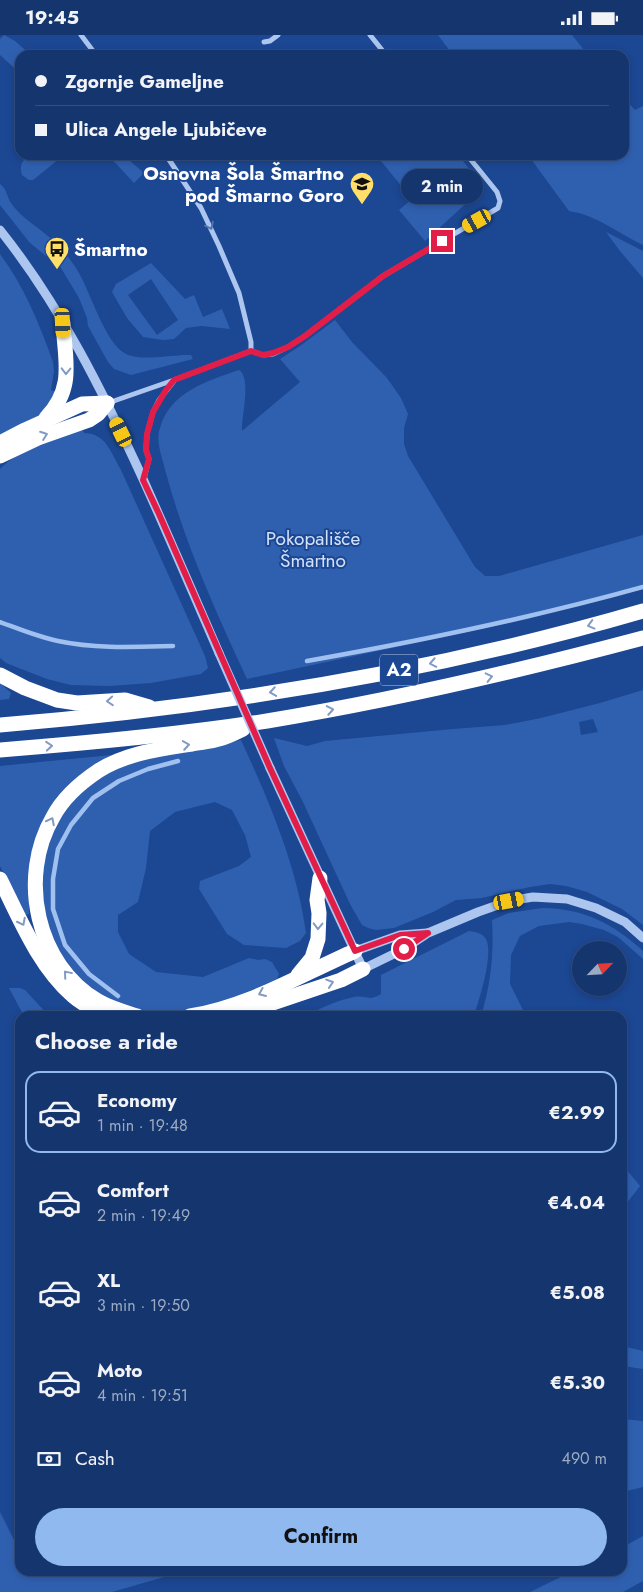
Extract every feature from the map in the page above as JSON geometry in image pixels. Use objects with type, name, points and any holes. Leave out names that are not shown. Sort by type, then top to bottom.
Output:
[{"type":"highway","points":[[42,422],[56,408],[65,385],[66,361],[63,323]]},
{"type":"highway","points":[[0,443],[82,404],[107,403]]},
{"type":"highway","points":[[0,456],[38,437],[89,420],[98,414],[107,403]]},
{"type":"highway","name":"A2","points":[[0,725],[210,703],[325,684],[444,661],[643,611]]},
{"type":"highway","name":"A2","points":[[0,751],[95,742],[265,721],[374,702],[566,659],[643,637]]},
{"type":"highway","points":[[0,675],[25,688],[57,700],[77,703],[125,700],[157,709]]},
{"type":"highway","points":[[121,1011],[109,1007],[87,993],[65,973],[47,945],[38,915],[35,886],[41,845],[48,827],[62,803],[85,781],[100,770],[153,750],[218,739],[265,721]]},
{"type":"highway","points":[[294,979],[307,964],[316,948],[319,929],[316,900],[320,878]]},
{"type":"highway","points":[[0,879],[33,943],[54,976],[74,997],[97,1011]]},
{"type":"highway","points":[[208,1011],[238,1003],[355,951]]},
{"type":"highway","points":[[249,1011],[341,980],[363,969]]},
{"type":"street","points":[[82,35],[92,50]]},
{"type":"street","points":[[264,42],[270,41],[278,35]]},
{"type":"street","points":[[370,35],[382,50]]},
{"type":"street","points":[[169,160],[200,208],[219,246],[239,293],[251,342],[251,351]]},
{"type":"street","points":[[107,403],[251,351],[263,355],[288,347],[383,276],[498,208],[500,201],[497,192],[471,160]]},
{"type":"street","points":[[0,230],[21,256],[41,286],[107,403],[159,514],[270,768],[363,969],[404,949],[428,933],[509,901],[533,897],[567,899],[596,908],[625,922],[643,938]]},
{"type":"street","points":[[143,480],[149,459],[146,450],[147,434],[153,412],[162,395],[174,380]]},
{"type":"street","points":[[355,951],[400,935],[428,933]]},
{"type":"green space","points":[[4,35],[25,50],[15,50],[15,68],[0,55],[0,39]]},
{"type":"green space","points":[[438,35],[572,35],[584,50],[449,50]]},
{"type":"green space","points":[[629,103],[635,110],[643,106],[643,245],[598,220],[569,211],[532,160],[629,160]]},
{"type":"green space","points":[[58,160],[33,180],[29,180],[22,175],[21,166],[23,161]]},
{"type":"green space","points":[[113,160],[129,160],[144,173],[134,183]]},
{"type":"green space","points":[[380,160],[462,160],[484,187],[425,241],[399,210],[412,199]]},
{"type":"green space","points":[[0,184],[15,208],[52,240],[74,265],[110,338],[118,348],[126,354],[133,356],[149,358],[191,355],[193,359],[131,375],[114,369],[108,362],[88,326],[79,298],[61,268],[30,243],[0,205]]},
{"type":"green space","points":[[606,232],[643,251],[643,278],[620,251]]},
{"type":"green space","points":[[0,254],[31,306],[42,333],[53,362],[54,371],[51,390],[56,392],[41,414],[0,437]]},
{"type":"green space","points":[[151,263],[185,299],[194,295],[203,317],[222,309],[230,329],[201,326],[186,328],[174,339],[163,340],[143,337],[127,318],[112,292],[116,284]],"holes":[[[151,279],[178,320],[157,335],[128,295]]]},
{"type":"green space","name":"Pokopališče Šmartno","points":[[335,320],[352,342],[387,378],[401,398],[408,414],[404,428],[404,444],[408,456],[475,567],[485,576],[499,576],[643,535],[643,587],[528,619],[247,679],[213,603],[182,526],[160,451],[158,439],[160,428],[172,405],[181,397],[203,384],[239,370],[243,374],[245,381],[242,431],[300,382],[280,359]]},
{"type":"green space","points":[[82,428],[84,433],[98,436],[103,440],[121,470],[205,656],[208,668],[201,674],[151,683],[109,686],[71,685],[47,679],[6,663],[0,658],[0,469],[28,449]]},
{"type":"green space","points":[[0,683],[11,693],[9,699],[0,700]]},
{"type":"green space","points":[[643,690],[643,925],[622,909],[587,892],[550,884],[482,898],[456,900],[394,928],[376,930],[362,925],[350,904],[303,802],[284,766],[274,738],[307,746],[325,741],[505,725],[600,703]],"holes":[[[593,719],[598,732],[581,735],[579,722]]]},
{"type":"green space","points":[[241,740],[281,834],[296,883],[306,933],[300,941],[286,948],[244,945],[227,934],[199,889],[200,881],[239,866],[251,857],[245,835],[232,810],[215,802],[175,812],[150,831],[146,868],[138,902],[118,915],[118,932],[129,954],[156,972],[203,977],[249,958],[265,959],[272,962],[279,974],[277,979],[233,998],[195,1009],[184,1011],[141,1011],[106,999],[76,975],[54,945],[42,911],[43,865],[53,831],[66,809],[100,776],[132,761]]},
{"type":"green space","points":[[111,755],[112,758],[79,776],[29,881],[29,914],[25,915],[0,866],[0,766]]},
{"type":"green space","points":[[542,908],[584,914],[597,919],[632,941],[643,951],[643,959],[628,946],[628,941],[623,941],[604,930],[569,922],[539,926],[520,936],[511,955],[510,984],[524,1011],[482,1011],[491,968],[492,920],[509,913]]},
{"type":"green space","points":[[469,931],[483,935],[486,939],[488,946],[487,966],[475,1011],[315,1011],[348,998],[370,998],[381,994],[381,975]]},
{"type":"green space","points":[[9,988],[25,990],[44,1011],[21,1011]]},
{"type":"green space","points":[[627,1170],[640,1186],[627,1203]]},
{"type":"green space","points":[[627,1347],[643,1351],[643,1369],[627,1367]]},
{"type":"green space","points":[[627,1419],[643,1421],[643,1487],[627,1491]]},
{"type":"green space","points":[[0,1512],[15,1542],[15,1576],[168,1576],[112,1592],[0,1592]]},
{"type":"green space","points":[[643,1536],[643,1581],[623,1592],[530,1592],[563,1576],[627,1576],[627,1545]]},
{"type":"waterway","points":[[307,661],[476,628],[560,609],[643,587]]},
{"type":"waterway","points":[[0,622],[29,633],[72,644],[115,647],[173,646]]},
{"type":"waterway","points":[[118,996],[89,974],[65,945],[53,909],[53,879],[58,849],[71,825],[93,798],[119,781],[148,769],[178,761]]},
{"type":"place","name":"Osnovna Šola Šmartno pod Šmarno Goro","points":[[362,205]]},
{"type":"place","name":"Šmartno","points":[[57,270]]},
{"type":"route","points":[[404,949],[428,933],[400,935],[355,951],[270,768],[143,480],[149,459],[146,450],[147,434],[153,412],[159,400],[174,380],[251,351],[263,355],[281,351],[305,336],[383,276],[442,241]]}]
